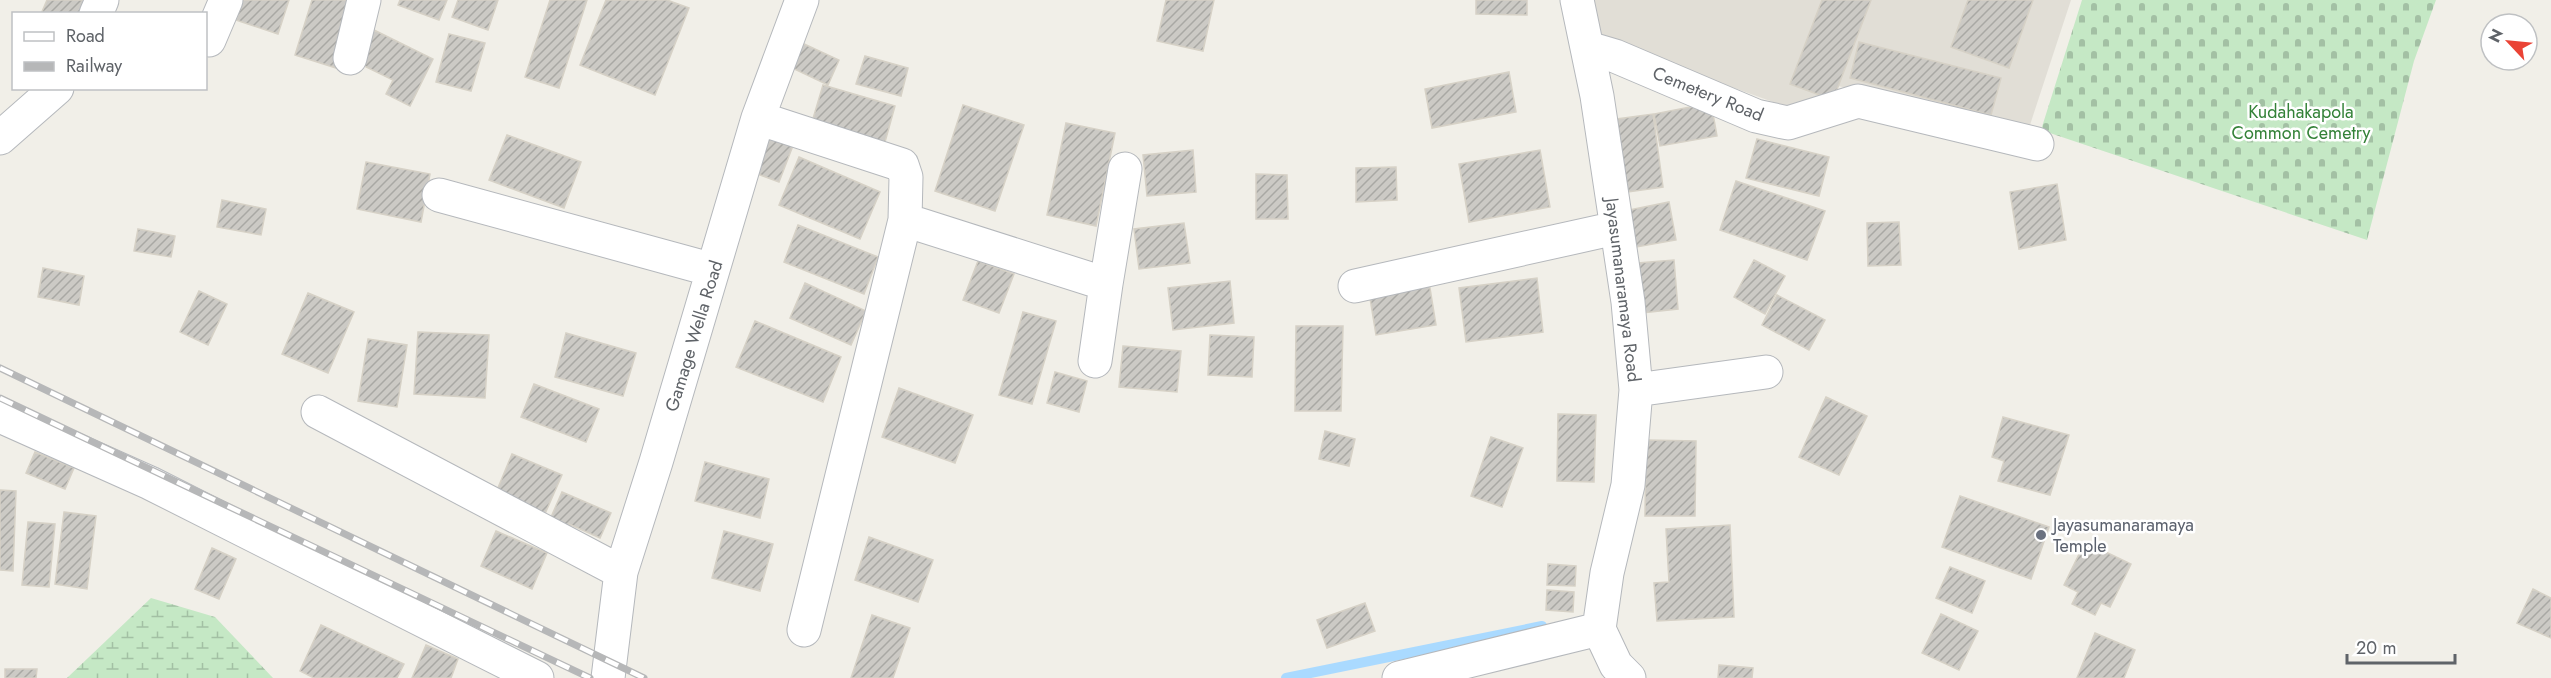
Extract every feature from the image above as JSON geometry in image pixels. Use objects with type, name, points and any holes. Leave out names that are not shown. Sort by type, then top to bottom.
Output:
[{"type":"street","points":[[209,40],[226,0]]},
{"type":"street","points":[[350,58],[364,0]]},
{"type":"street","name":"Gamage Wella Road","points":[[608,678],[621,572],[758,118],[802,0]]},
{"type":"street","name":"Jayasumanaramaya Road","points":[[1577,0],[1588,48],[1617,228],[1628,302],[1636,390],[1628,485],[1607,573],[1599,629]]},
{"type":"street","name":"Cemetery Road","points":[[1588,48],[1615,56],[1756,116],[1788,123],[1858,101],[2037,144]]},
{"type":"street","points":[[0,138],[55,90]]},
{"type":"street","points":[[758,118],[902,165],[906,177],[905,220],[804,630]]},
{"type":"street","points":[[1095,361],[1125,169]]},
{"type":"street","points":[[439,195],[713,270]]},
{"type":"street","points":[[905,220],[1106,284]]},
{"type":"street","points":[[1355,286],[1617,228]]},
{"type":"street","points":[[1636,390],[1766,372]]},
{"type":"street","points":[[318,412],[621,572]]},
{"type":"street","points":[[0,416],[150,483],[537,678]]},
{"type":"street","points":[[1399,678],[1599,629],[1616,665],[1629,678]]},
{"type":"shaded area","points":[[1594,0],[2071,0],[2029,128],[1838,86],[1795,110],[1601,40]]},
{"type":"green space","name":"Kudahakapola Common Cemetry","points":[[2082,0],[2436,0],[2414,61],[2367,240],[2041,130]]},
{"type":"green space","points":[[151,598],[215,617],[273,678],[67,678]]},
{"type":"building","points":[[47,0],[87,0],[82,12],[42,12]]},
{"type":"building","points":[[243,0],[289,0],[278,34],[236,20]]},
{"type":"building","points":[[312,0],[357,0],[336,68],[295,55]]},
{"type":"building","points":[[400,0],[447,0],[439,20],[398,5]]},
{"type":"building","points":[[458,0],[498,0],[488,30],[452,17]]},
{"type":"building","points":[[550,0],[587,0],[559,88],[525,77]]},
{"type":"building","points":[[606,0],[667,0],[689,8],[655,95],[580,65]]},
{"type":"building","points":[[1166,0],[1214,0],[1203,51],[1157,41]]},
{"type":"building","points":[[1476,0],[1527,0],[1527,15],[1476,14]]},
{"type":"building","points":[[1822,0],[1871,0],[1833,100],[1790,84]]},
{"type":"building","points":[[1968,0],[2033,0],[2009,68],[1951,47]]},
{"type":"building","points":[[374,30],[433,59],[410,106],[386,94],[393,80],[358,63]]},
{"type":"building","points":[[449,34],[485,43],[471,91],[436,82]]},
{"type":"building","points":[[1859,42],[2001,78],[1991,115],[1850,78]]},
{"type":"building","points":[[802,43],[839,60],[828,85],[790,67]]},
{"type":"building","points":[[865,56],[908,68],[901,96],[856,84]]},
{"type":"building","points":[[1509,72],[1516,112],[1432,128],[1425,89]]},
{"type":"building","points":[[823,85],[895,106],[885,142],[812,122]]},
{"type":"building","points":[[1711,103],[1717,136],[1660,146],[1654,114]]},
{"type":"building","points":[[963,105],[1024,125],[995,211],[935,191]]},
{"type":"building","points":[[1653,114],[1663,187],[1628,192],[1617,119]]},
{"type":"building","points":[[1066,123],[1115,133],[1096,226],[1047,215]]},
{"type":"building","points":[[762,131],[794,143],[779,182],[747,170]]},
{"type":"building","points":[[507,135],[581,162],[564,208],[489,180]]},
{"type":"building","points":[[1757,139],[1829,157],[1819,196],[1746,178]]},
{"type":"building","points":[[1193,150],[1196,192],[1147,196],[1143,155]]},
{"type":"building","points":[[1540,150],[1550,207],[1469,222],[1459,164]]},
{"type":"building","points":[[799,157],[880,192],[860,239],[779,205]]},
{"type":"building","points":[[366,162],[430,174],[421,222],[357,209]]},
{"type":"building","points":[[1396,167],[1397,200],[1356,202],[1356,168]]},
{"type":"building","points":[[1256,174],[1287,175],[1288,219],[1256,219]]},
{"type":"building","points":[[1736,181],[1825,211],[1807,260],[1720,230]]},
{"type":"building","points":[[2057,184],[2066,240],[2019,249],[2010,192]]},
{"type":"building","points":[[222,200],[266,209],[261,235],[217,227]]},
{"type":"building","points":[[1669,202],[1676,240],[1631,248],[1624,211]]},
{"type":"building","points":[[1899,222],[1901,265],[1868,266],[1867,223]]},
{"type":"building","points":[[1184,223],[1190,263],[1139,269],[1134,229]]},
{"type":"building","points":[[798,225],[878,257],[864,294],[784,262]]},
{"type":"building","points":[[138,229],[175,236],[171,257],[134,251]]},
{"type":"building","points":[[1674,260],[1678,309],[1642,313],[1638,263]]},
{"type":"building","points":[[1754,260],[1785,276],[1765,314],[1734,297]]},
{"type":"building","points":[[978,261],[1014,274],[999,313],[963,300]]},
{"type":"building","points":[[43,268],[84,276],[79,305],[38,297]]},
{"type":"building","points":[[1537,278],[1543,332],[1466,342],[1459,288]]},
{"type":"building","points":[[1230,281],[1234,323],[1173,330],[1168,288]]},
{"type":"building","points":[[1429,282],[1436,325],[1376,335],[1369,292]]},
{"type":"building","points":[[805,283],[866,311],[851,345],[790,318]]},
{"type":"building","points":[[199,291],[227,304],[208,345],[180,332]]},
{"type":"building","points":[[308,293],[354,312],[328,373],[282,354]]},
{"type":"building","points":[[1777,295],[1825,320],[1809,350],[1762,325]]},
{"type":"building","points":[[1023,312],[1056,321],[1032,404],[999,395]]},
{"type":"building","points":[[755,321],[841,357],[823,402],[736,367]]},
{"type":"building","points":[[1296,326],[1343,326],[1341,411],[1295,411]]},
{"type":"building","points":[[418,332],[489,335],[485,398],[414,394]]},
{"type":"building","points":[[566,333],[636,353],[623,396],[555,377]]},
{"type":"building","points":[[1210,335],[1254,337],[1252,377],[1208,375]]},
{"type":"building","points":[[368,339],[407,345],[397,407],[358,401]]},
{"type":"building","points":[[1123,346],[1181,351],[1177,392],[1119,387]]},
{"type":"building","points":[[1055,372],[1087,381],[1079,412],[1047,403]]},
{"type":"building","points":[[534,384],[599,409],[586,442],[521,417]]},
{"type":"building","points":[[899,388],[973,415],[955,463],[882,437]]},
{"type":"building","points":[[1826,397],[1867,416],[1839,475],[1799,457]]},
{"type":"building","points":[[1558,414],[1596,415],[1594,482],[1557,481]]},
{"type":"building","points":[[2003,417],[2069,435],[2050,495],[1998,481],[2004,461],[1992,457]]},
{"type":"building","points":[[1325,431],[1355,439],[1349,466],[1319,459]]},
{"type":"building","points":[[1491,437],[1523,448],[1502,507],[1471,496]]},
{"type":"building","points":[[1646,440],[1696,441],[1695,516],[1645,516]]},
{"type":"building","points":[[35,452],[74,468],[65,489],[26,473]]},
{"type":"building","points":[[512,454],[562,475],[544,516],[495,495]]},
{"type":"building","points":[[705,462],[769,479],[760,518],[695,501]]},
{"type":"building","points":[[0,490],[16,491],[13,571],[0,570]]},
{"type":"building","points":[[562,492],[611,513],[600,538],[569,524],[566,532],[548,524]]},
{"type":"building","points":[[1960,496],[2049,527],[2031,579],[1942,547]]},
{"type":"building","points":[[64,512],[96,516],[87,589],[55,584]]},
{"type":"building","points":[[28,522],[55,524],[49,587],[22,585]]},
{"type":"building","points":[[1730,525],[1734,617],[1657,621],[1654,583],[1669,582],[1666,529]]},
{"type":"building","points":[[496,531],[547,553],[532,589],[481,566]]},
{"type":"building","points":[[724,531],[773,544],[760,591],[712,578]]},
{"type":"building","points":[[869,537],[933,560],[918,602],[855,580]]},
{"type":"building","points":[[2085,542],[2131,564],[2110,607],[2101,603],[2095,615],[2072,604],[2078,592],[2064,585]]},
{"type":"building","points":[[212,548],[236,559],[219,599],[195,589]]},
{"type":"building","points":[[1548,564],[1576,566],[1575,586],[1547,585]]},
{"type":"building","points":[[1950,567],[1985,581],[1972,613],[1936,598]]},
{"type":"building","points":[[2533,589],[2551,598],[2551,638],[2517,623]]},
{"type":"building","points":[[1547,590],[1574,592],[1573,612],[1546,610]]},
{"type":"building","points":[[1365,603],[1375,631],[1327,648],[1317,620]]},
{"type":"building","points":[[1941,614],[1978,631],[1959,670],[1922,653]]},
{"type":"building","points":[[872,615],[910,628],[893,678],[851,678]]},
{"type":"building","points":[[321,625],[404,664],[397,678],[314,678],[300,671]]},
{"type":"building","points":[[2095,633],[2135,650],[2124,678],[2077,678]]},
{"type":"building","points":[[426,645],[458,659],[451,678],[412,678]]},
{"type":"building","points":[[1719,665],[1753,668],[1752,678],[1718,678]]},
{"type":"building","points":[[5,669],[37,669],[36,678],[5,678]]},
{"type":"waterway","points":[[1286,678],[1542,626]]},
{"type":"railway","points":[[0,368],[644,678]]},
{"type":"railway","points":[[0,398],[590,678]]},
{"type":"place","name":"Jayasumanaramaya Temple","points":[[2041,535]]}]
